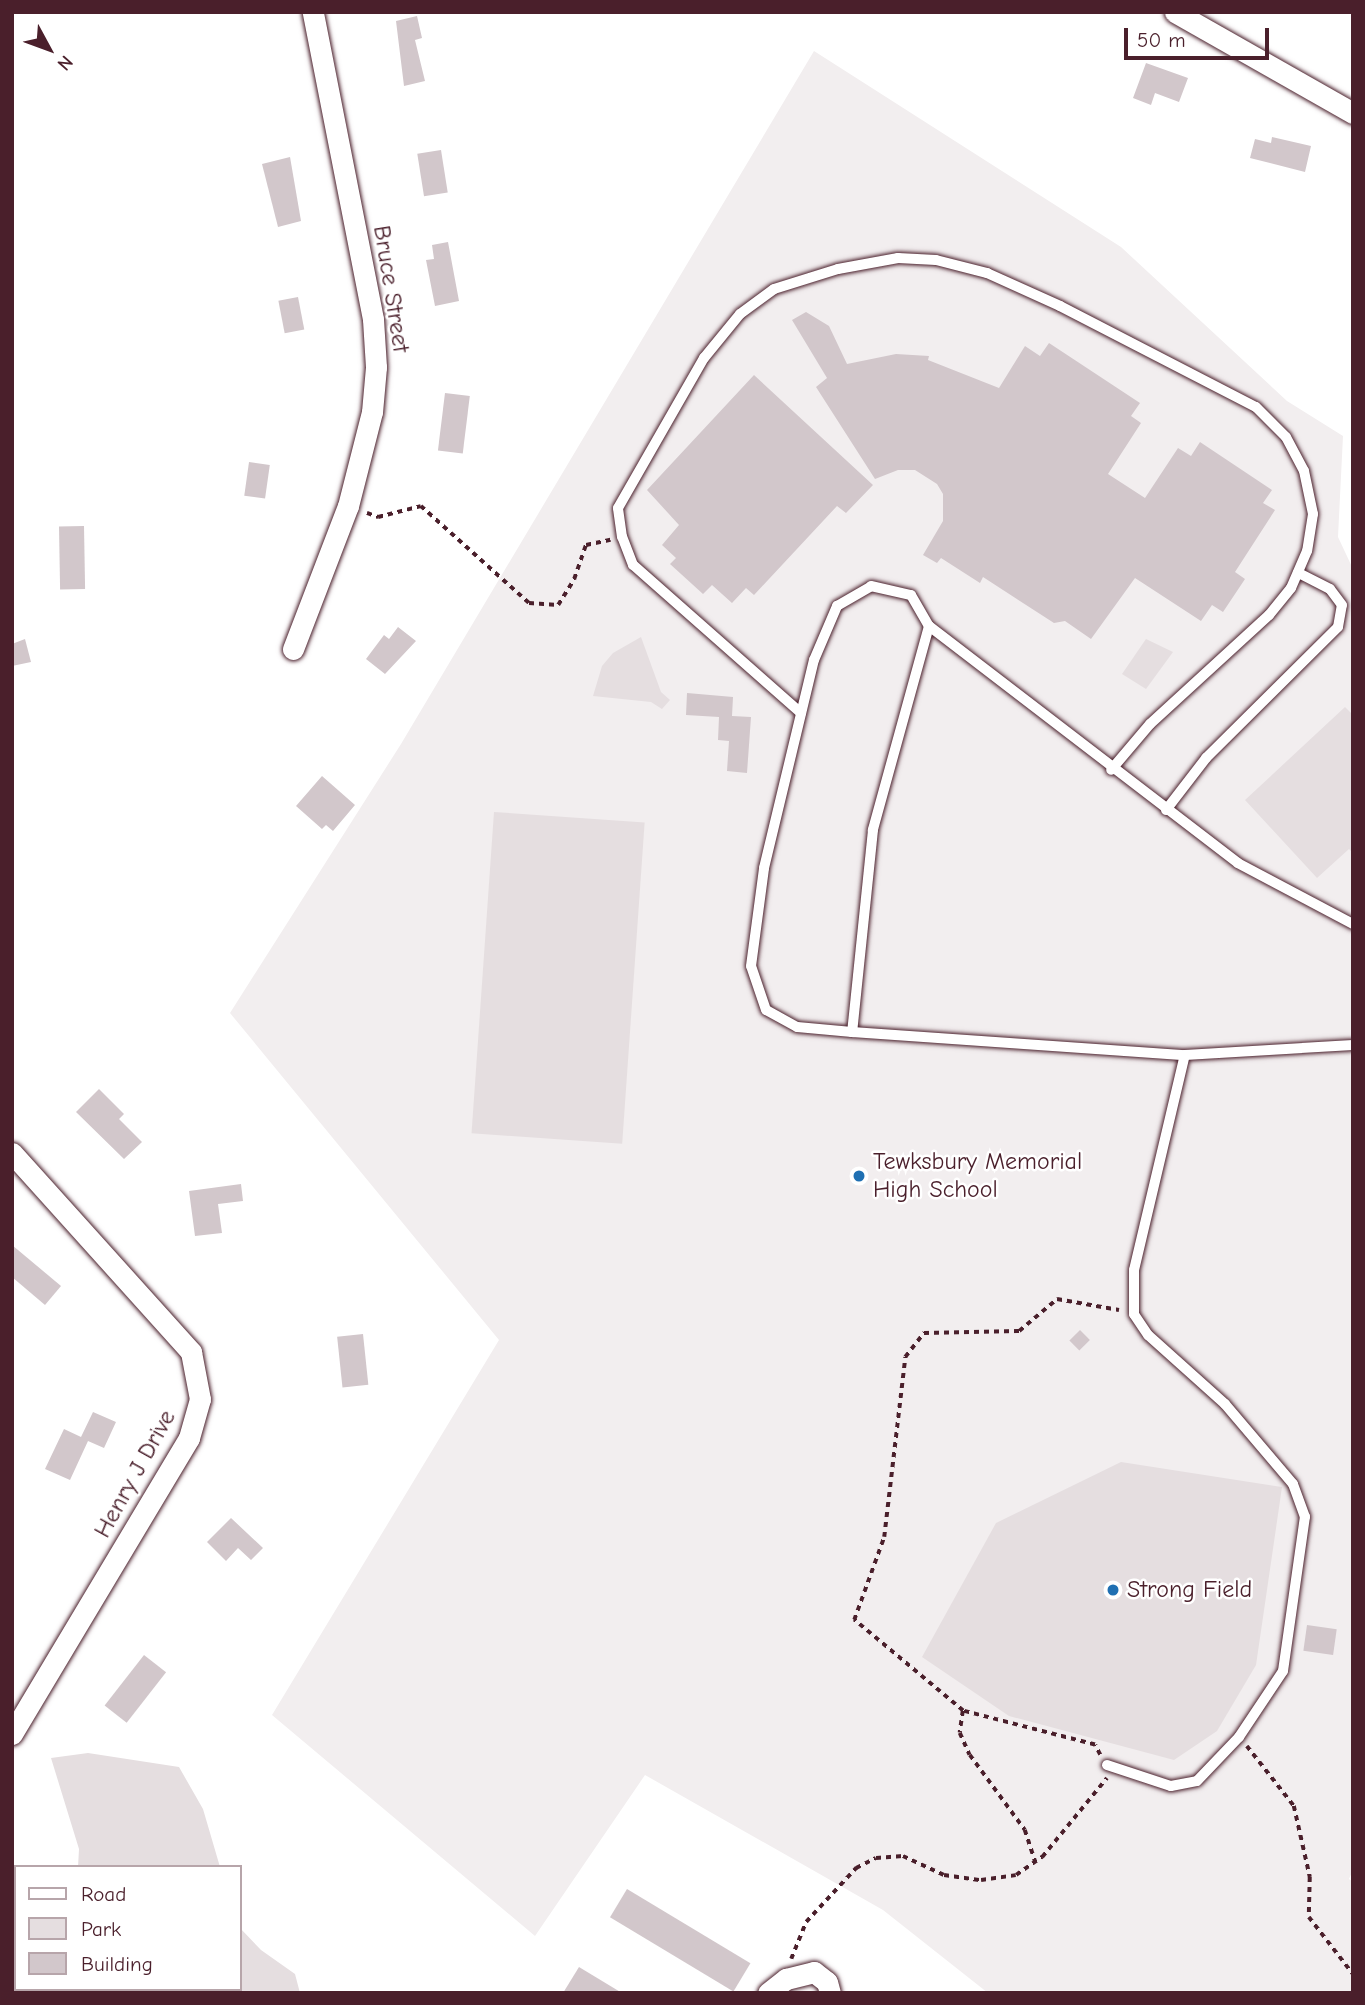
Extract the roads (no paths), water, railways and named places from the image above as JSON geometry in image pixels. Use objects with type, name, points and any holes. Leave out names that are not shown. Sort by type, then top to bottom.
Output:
[{"type":"street","name":"Bruce Street","points":[[293,649],[348,506],[372,412],[375,348],[313,12]]},
{"type":"street","points":[[1175,12],[1353,113]]},
{"type":"street","name":"Henry J Drive","points":[[12,1153],[191,1352],[200,1399],[189,1438],[12,1734]]},
{"type":"street","points":[[768,1993],[786,1979],[814,1972],[827,1982],[830,1993]]},
{"type":"lane","points":[[801,713],[633,565],[622,537],[618,508],[631,478],[704,358],[740,314],[774,289],[838,269],[898,258],[936,260],[987,273],[1256,407],[1286,437],[1304,471],[1313,514],[1298,573],[1269,615],[1202,672],[1111,770]]},
{"type":"lane","points":[[1166,810],[1206,758],[1338,627],[1342,605],[1330,589],[1298,573]]},
{"type":"lane","points":[[1353,924],[1238,863],[1111,770],[929,626],[911,595],[871,586],[837,606],[814,660],[764,868],[751,966],[766,1010],[797,1027],[1185,1055],[1353,1045]]},
{"type":"lane","points":[[852,1032],[873,830],[929,626]]},
{"type":"lane","points":[[1111,1767],[1171,1786],[1197,1781],[1239,1737],[1283,1671],[1305,1517],[1293,1484],[1225,1404],[1148,1335],[1133,1314],[1133,1270],[1185,1055]]},
{"type":"place","name":"Tewksbury Memorial High School","points":[[859,1176]]},
{"type":"place","name":"Strong Field","points":[[1113,1590]]}]
